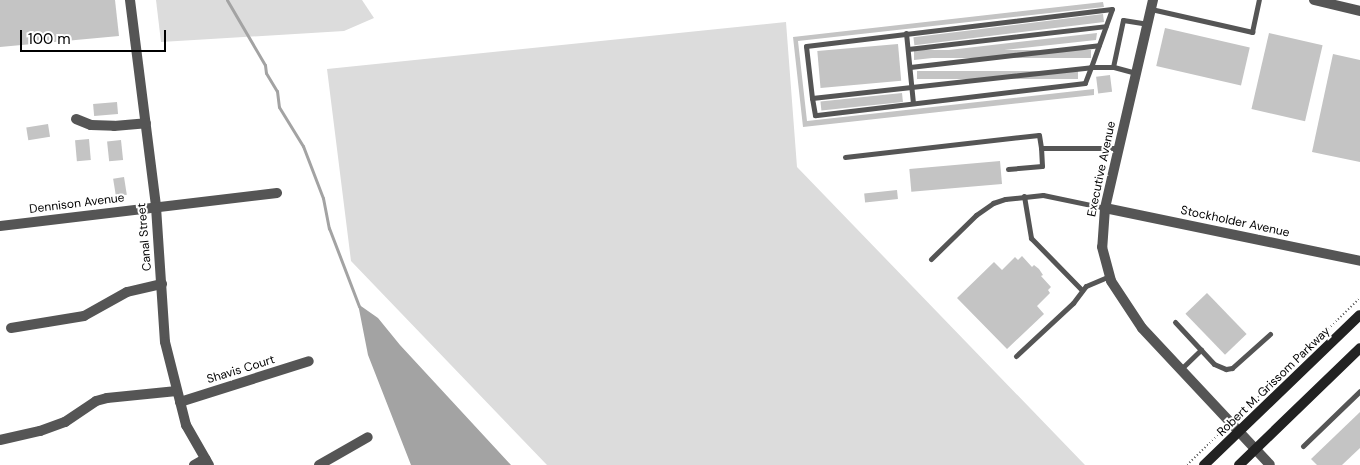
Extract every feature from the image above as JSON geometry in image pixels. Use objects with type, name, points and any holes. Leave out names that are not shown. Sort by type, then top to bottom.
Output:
[{"type":"main road","name":"Robert M. Grissom Parkway","points":[[1204,465],[1241,432],[1360,315]]},
{"type":"main road","points":[[1239,465],[1359,351]]},
{"type":"street","name":"Canal Street","points":[[130,0],[156,207],[165,342],[186,424],[207,462]]},
{"type":"street","points":[[1314,0],[1360,11]]},
{"type":"street","name":"Executive Avenue","points":[[1152,4],[1105,208],[1102,247],[1110,276],[1142,328],[1232,422],[1270,465]]},
{"type":"street","points":[[76,119],[91,125],[114,126],[146,123]]},
{"type":"street","name":"Dennison Avenue","points":[[0,226],[277,193]]},
{"type":"street","name":"Stockholder Avenue","points":[[1105,208],[1360,261]]},
{"type":"street","points":[[11,328],[84,316],[127,292],[162,284]]},
{"type":"street","name":"Shavis Court","points":[[0,440],[40,431],[65,422],[96,402],[107,398],[179,396],[309,361]]},
{"type":"street","points":[[319,465],[368,437]]},
{"type":"street","points":[[194,465],[207,462]]},
{"type":"lane","points":[[1152,4],[1252,32],[1259,0]]},
{"type":"lane","points":[[1112,9],[1106,26],[1085,83],[815,115],[806,46],[1112,9]]},
{"type":"lane","points":[[1113,67],[1123,20],[1147,24]]},
{"type":"lane","points":[[908,49],[1106,26]]},
{"type":"lane","points":[[906,33],[913,103]]},
{"type":"lane","points":[[910,67],[1099,45]]},
{"type":"lane","points":[[812,98],[1091,67],[1113,67],[1136,73]]},
{"type":"lane","points":[[844,157],[1039,135],[1042,166],[1008,169]]},
{"type":"lane","points":[[1041,148],[1119,148]]},
{"type":"lane","points":[[931,259],[986,206],[1006,199],[1043,195],[1105,208]]},
{"type":"lane","points":[[1024,196],[1031,238],[1082,290]]},
{"type":"lane","points":[[1016,356],[1072,303],[1082,290],[1110,276]]},
{"type":"lane","points":[[1175,322],[1219,368],[1232,368],[1270,334]]},
{"type":"lane","points":[[1181,369],[1201,350]]},
{"type":"lane","points":[[1303,446],[1360,391]]},
{"type":"path","points":[[1187,465],[1360,298]]},
{"type":"shaded area","points":[[156,0],[362,0],[374,18],[344,31],[161,42]]},
{"type":"shaded area","points":[[786,22],[797,167],[1085,465],[547,465],[351,261],[327,69]]},
{"type":"shaded area","points":[[358,304],[378,318],[400,345],[511,465],[411,465],[368,355]]},
{"type":"building","points":[[0,0],[115,0],[119,36],[0,47]]},
{"type":"building","points":[[1103,2],[1104,7],[798,41],[807,121],[1094,89],[1094,95],[803,127],[793,37]]},
{"type":"building","points":[[1103,14],[1104,22],[914,45],[913,37]]},
{"type":"building","points":[[1165,28],[1250,48],[1241,86],[1156,66]]},
{"type":"building","points":[[1097,33],[1096,40],[914,60],[914,54]]},
{"type":"building","points":[[1269,33],[1323,45],[1305,121],[1251,109]]},
{"type":"building","points":[[898,44],[901,81],[821,88],[817,51]]},
{"type":"building","points":[[914,50],[1091,50],[1091,58],[914,58]]},
{"type":"building","points":[[1333,54],[1360,60],[1360,162],[1312,152]]},
{"type":"building","points":[[917,71],[1078,71],[1078,79],[917,79]]},
{"type":"building","points":[[1110,75],[1112,92],[1098,94],[1096,77]]},
{"type":"building","points":[[902,93],[903,102],[821,111],[820,102]]},
{"type":"building","points":[[117,102],[118,114],[94,116],[93,104]]},
{"type":"building","points":[[48,124],[50,137],[28,140],[26,127]]},
{"type":"building","points":[[89,139],[91,160],[77,161],[75,140]]},
{"type":"building","points":[[121,140],[123,160],[109,161],[107,141]]},
{"type":"building","points":[[1000,161],[1002,184],[911,192],[909,169]]},
{"type":"building","points":[[124,177],[127,195],[116,196],[113,179]]},
{"type":"building","points":[[897,190],[898,199],[865,202],[864,193]]},
{"type":"building","points":[[1022,256],[1032,267],[1034,265],[1039,269],[1043,275],[1041,276],[1051,287],[1048,290],[1050,293],[1037,306],[1044,314],[1007,349],[957,298],[994,262],[1002,270],[1015,257],[1018,260]]},
{"type":"building","points":[[1207,293],[1247,334],[1225,355],[1185,314]]},
{"type":"building","points":[[1360,412],[1360,448],[1342,465],[1317,465],[1311,459]]},
{"type":"waterway","points":[[227,0],[265,65],[266,73],[277,91],[279,107],[303,146],[323,198],[329,228],[359,306]]}]
